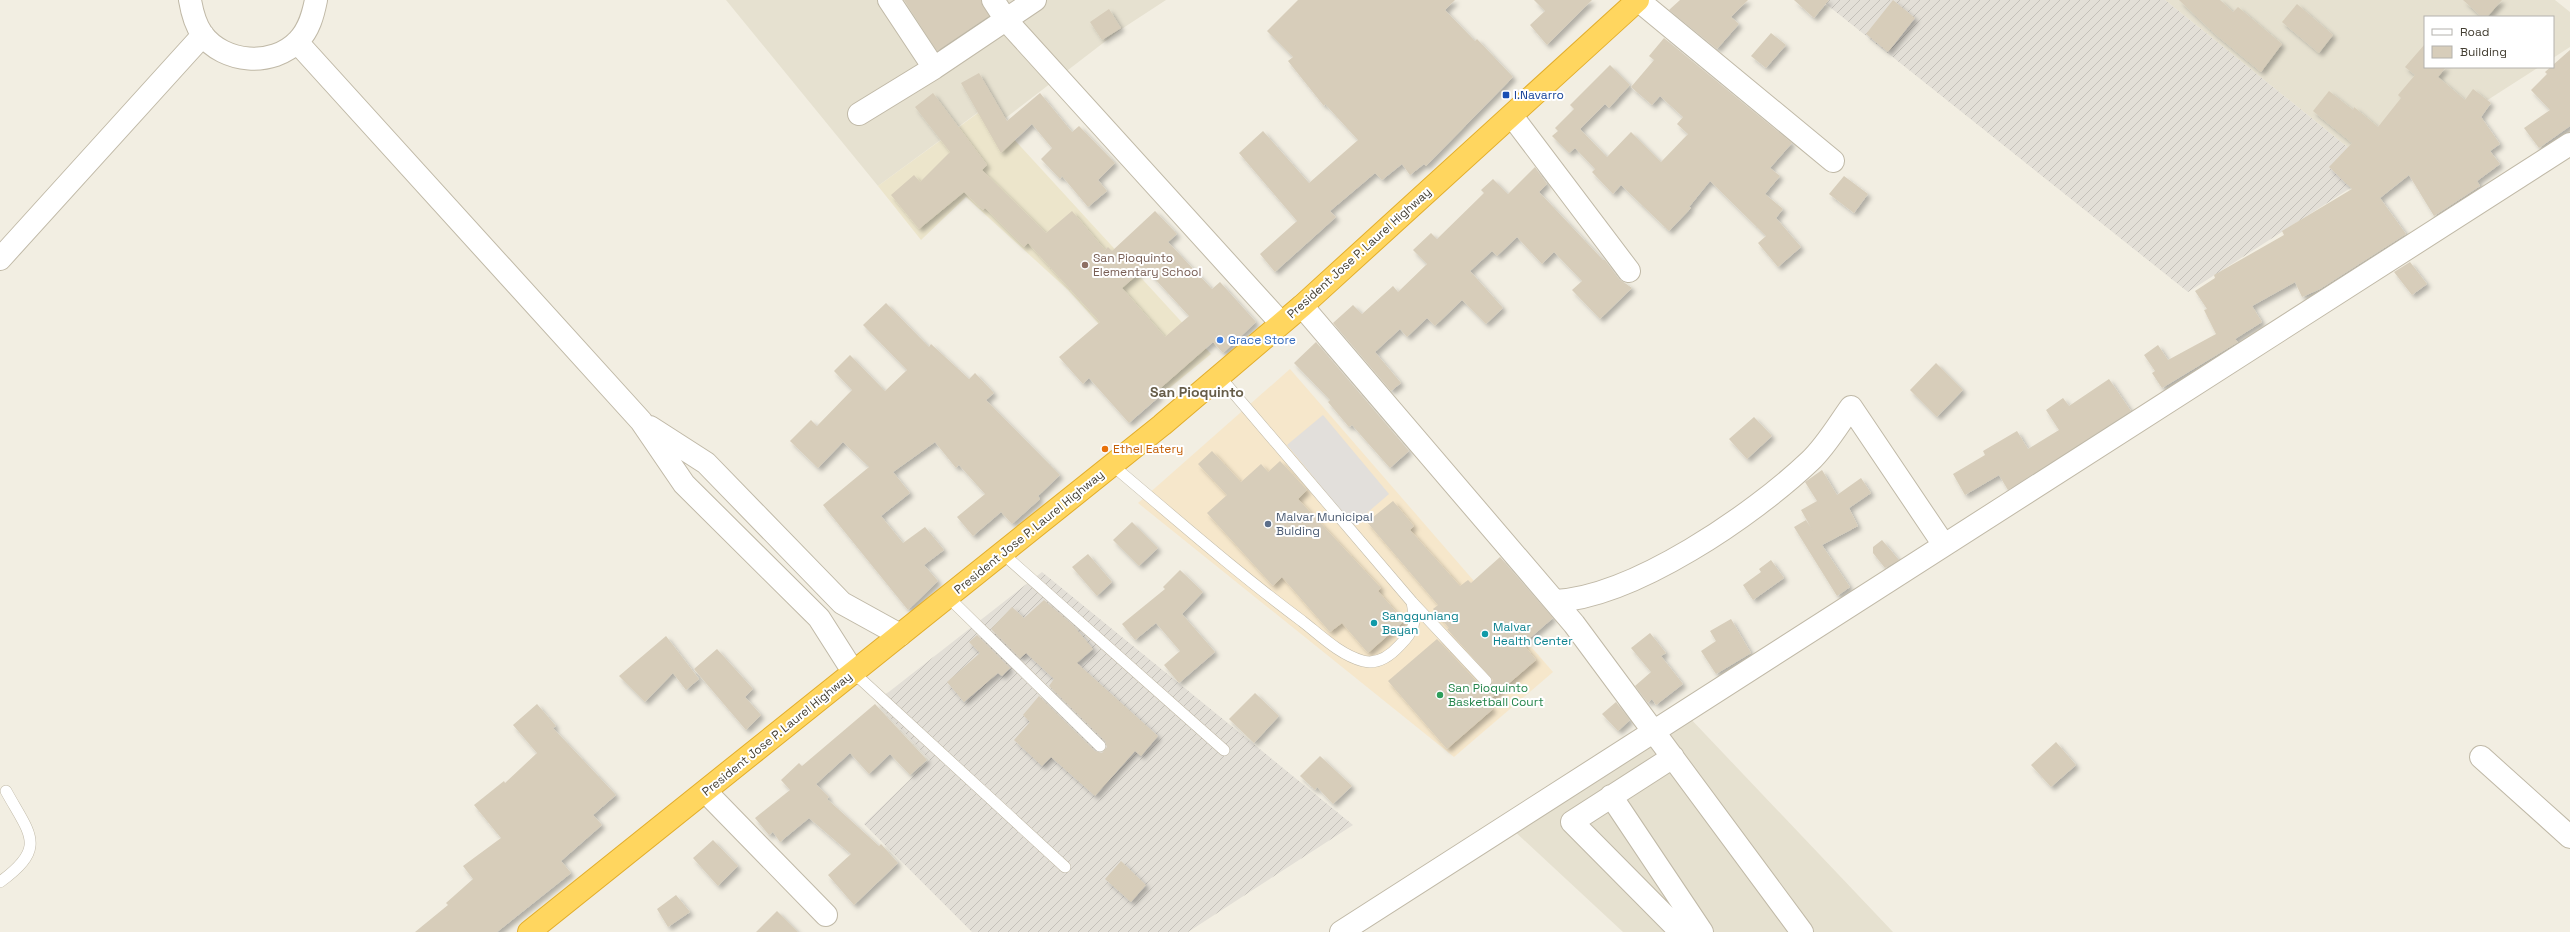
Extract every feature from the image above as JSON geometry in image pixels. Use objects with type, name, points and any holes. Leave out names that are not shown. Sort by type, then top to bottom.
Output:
[{"type":"highway","name":"President Jose P. Laurel Highway","points":[[529,932],[706,792],[1112,465],[1220,376],[1302,306],[1512,116],[1633,2]]},
{"type":"street","points":[[190,0],[192,15],[203,35],[223,52],[249,60],[275,56],[297,42],[311,22],[316,0]]},
{"type":"street","points":[[888,0],[934,68]]},
{"type":"street","points":[[993,0],[1006,20],[1281,324]]},
{"type":"street","points":[[859,114],[934,68],[1035,0]]},
{"type":"street","points":[[1633,2],[1833,161]]},
{"type":"street","points":[[0,259],[203,35]]},
{"type":"street","points":[[297,42],[641,421],[684,484],[819,618],[854,672]]},
{"type":"street","points":[[1512,116],[1629,271]]},
{"type":"street","points":[[1341,932],[2570,144]]},
{"type":"street","points":[[1302,306],[1555,601],[1654,731],[1802,932]]},
{"type":"street","points":[[1555,601],[1590,596],[1626,584],[1700,543],[1746,513],[1811,460],[1851,407],[1944,545]]},
{"type":"street","points":[[641,421],[706,463],[842,603],[900,635]]},
{"type":"street","points":[[684,484],[706,463]]},
{"type":"street","points":[[2481,756],[2570,837]]},
{"type":"street","points":[[1673,757],[1573,820],[1573,824],[1681,932]]},
{"type":"street","points":[[706,792],[826,915]]},
{"type":"street","points":[[1611,796],[1702,932]]},
{"type":"lane","points":[[1220,376],[1412,602],[1486,681]]},
{"type":"lane","points":[[1112,465],[1277,603],[1354,658],[1374,662],[1384,659],[1396,649],[1411,631],[1416,620],[1412,602]]},
{"type":"lane","points":[[1002,553],[1224,750]]},
{"type":"lane","points":[[948,596],[1100,746]]},
{"type":"lane","points":[[854,672],[1065,867]]},
{"type":"lane","points":[[0,882],[18,868],[29,851],[32,838],[6,791]]},
{"type":"shaded area","points":[[726,0],[1166,0],[1120,30],[999,123],[988,105],[878,186]]},
{"type":"shaded area","points":[[1821,0],[2165,0],[2377,171],[2188,292]]},
{"type":"shaded area","points":[[2165,0],[2555,0],[2570,12],[2570,47],[2554,57],[2554,16],[2424,16],[2424,68],[2537,68],[2377,171]]},
{"type":"shaded area","name":"San Pioquinto Elementary School","points":[[989,105],[999,123],[1211,354],[1162,394],[1068,290],[966,197],[921,240],[878,186]]},
{"type":"shaded area","points":[[1290,369],[1553,672],[1454,757],[1138,503]]},
{"type":"shaded area","points":[[1323,415],[1389,494],[1353,525],[1287,445]]},
{"type":"shaded area","points":[[1042,572],[1353,825],[1188,932],[972,932],[864,824],[930,760],[876,702]]},
{"type":"shaded area","points":[[1687,715],[1893,932],[1623,932],[1511,828]]},
{"type":"building","points":[[904,0],[981,0],[989,16],[937,51]]},
{"type":"building","points":[[1298,0],[1455,0],[1445,10],[1475,41],[1477,39],[1513,77],[1426,166],[1424,164],[1410,175],[1402,164],[1382,180],[1375,173],[1330,211],[1336,217],[1275,272],[1260,254],[1297,221],[1239,153],[1263,131],[1309,183],[1358,140],[1325,104],[1324,106],[1288,61],[1293,57],[1267,31]]},
{"type":"building","points":[[1534,0],[1592,0],[1547,45],[1530,25],[1545,11]]},
{"type":"building","points":[[1680,0],[1748,0],[1731,17],[1739,24],[1717,49],[1669,10]]},
{"type":"building","points":[[1794,0],[1829,0],[1814,18]]},
{"type":"building","points":[[1893,0],[1915,18],[1888,52],[1866,34]]},
{"type":"building","points":[[2179,0],[2220,0],[2233,12],[2238,7],[2282,44],[2261,72],[2215,34]]},
{"type":"building","points":[[2463,0],[2502,0],[2488,16],[2481,16]]},
{"type":"building","points":[[2297,4],[2333,35],[2319,53],[2282,22]]},
{"type":"building","points":[[1109,9],[1121,28],[1102,40],[1090,22]]},
{"type":"building","points":[[1771,33],[1786,45],[1766,68],[1751,56]]},
{"type":"building","points":[[1664,38],[1792,143],[1770,168],[1780,176],[1765,194],[1783,209],[1776,218],[1801,247],[1778,267],[1758,243],[1766,236],[1710,181],[1689,207],[1691,208],[1669,231],[1621,185],[1613,194],[1592,172],[1595,169],[1575,148],[1569,153],[1552,136],[1558,131],[1555,128],[1574,109],[1570,105],[1610,65],[1630,85],[1609,108],[1605,104],[1580,129],[1607,157],[1631,132],[1661,162],[1688,134],[1677,124],[1683,117],[1660,96],[1652,105],[1631,87],[1654,60],[1649,56]]},
{"type":"building","points":[[2424,45],[2424,68],[2445,68],[2438,77],[2465,100],[2473,89],[2491,103],[2481,117],[2500,144],[2490,151],[2500,164],[2477,181],[2480,186],[2434,216],[2409,175],[2380,198],[2406,234],[2320,289],[2302,297],[2295,282],[2252,306],[2262,322],[2235,339],[2238,342],[2162,388],[2152,373],[2155,371],[2144,355],[2158,345],[2168,360],[2216,334],[2204,310],[2207,309],[2195,291],[2215,278],[2214,275],[2284,235],[2282,231],[2352,189],[2329,167],[2352,143],[2313,111],[2329,91],[2353,110],[2354,107],[2378,127],[2401,98],[2398,95],[2415,75],[2405,67]]},
{"type":"building","points":[[2570,50],[2570,126],[2539,148],[2524,128],[2550,110],[2531,90],[2547,74],[2545,72],[2550,68],[2554,68],[2554,64]]},
{"type":"building","points":[[979,73],[1007,121],[1040,93],[1072,132],[1079,126],[1115,163],[1098,180],[1107,191],[1088,207],[1062,176],[1060,179],[1041,159],[1052,148],[1032,124],[1001,153],[961,83]]},
{"type":"building","points":[[933,93],[987,165],[982,170],[1046,233],[1072,211],[1105,250],[1108,247],[1112,251],[1155,211],[1177,234],[1168,242],[1212,289],[1220,282],[1256,322],[1223,353],[1213,342],[1156,392],[1160,396],[1129,423],[1089,378],[1083,384],[1059,357],[1100,322],[1028,243],[1024,247],[985,208],[983,210],[964,192],[919,229],[891,195],[914,175],[920,182],[950,152],[915,107]],"holes":[[[1145,268],[1189,316],[1165,337],[1122,288]]]},
{"type":"building","points":[[1535,167],[1547,184],[1539,192],[1603,260],[1605,260],[1619,279],[1632,288],[1600,319],[1572,290],[1582,281],[1554,252],[1542,264],[1517,237],[1497,256],[1492,251],[1470,271],[1503,308],[1486,324],[1462,300],[1435,326],[1427,318],[1407,337],[1400,329],[1375,352],[1401,383],[1391,391],[1333,323],[1353,305],[1362,314],[1393,286],[1398,292],[1427,264],[1413,250],[1431,233],[1437,239],[1484,193],[1481,190],[1493,179],[1508,194]]},
{"type":"building","points":[[1844,176],[1868,194],[1854,213],[1829,194]]},
{"type":"building","points":[[2410,262],[2427,284],[2412,295],[2394,272]]},
{"type":"building","points":[[886,303],[929,347],[931,344],[969,379],[975,373],[994,393],[986,400],[1060,475],[1038,496],[1040,499],[1012,524],[1001,512],[973,536],[957,517],[985,494],[959,465],[956,468],[935,442],[893,472],[910,493],[881,516],[903,543],[925,527],[944,550],[924,565],[938,581],[908,610],[823,505],[869,467],[843,442],[818,468],[790,441],[811,420],[817,426],[852,390],[834,371],[850,355],[885,391],[907,370],[863,325]]},
{"type":"building","points":[[1316,342],[1409,451],[1390,468],[1352,425],[1349,427],[1328,402],[1330,400],[1294,363]]},
{"type":"building","points":[[1936,363],[1963,390],[1937,417],[1910,390]]},
{"type":"building","points":[[2109,379],[2131,411],[2008,490],[1999,475],[1965,495],[1953,474],[1985,455],[1983,451],[2017,431],[2028,449],[2059,430],[2046,410],[2063,398],[2069,406]]},
{"type":"building","points":[[1754,417],[1772,436],[1747,459],[1729,439]]},
{"type":"building","points":[[1212,451],[1241,482],[1261,464],[1268,472],[1280,461],[1307,490],[1298,499],[1381,588],[1378,591],[1404,621],[1368,653],[1342,623],[1330,632],[1282,577],[1273,586],[1207,513],[1227,495],[1198,464]]},
{"type":"building","points":[[1822,470],[1837,495],[1861,478],[1871,493],[1849,508],[1858,526],[1822,545],[1850,587],[1837,596],[1794,527],[1806,520],[1813,531],[1801,510],[1817,501],[1805,482]]},
{"type":"building","points":[[1393,501],[1414,526],[1410,530],[1460,586],[1468,580],[1471,583],[1500,557],[1553,618],[1523,644],[1536,660],[1487,702],[1493,709],[1447,749],[1388,681],[1437,639],[1481,686],[1488,688],[1493,680],[1447,629],[1449,628],[1433,609],[1438,605],[1367,522]]},
{"type":"building","points":[[1132,522],[1158,548],[1139,566],[1113,540]]},
{"type":"building","points":[[1882,540],[1899,560],[1885,568],[1873,553],[1873,547]]},
{"type":"building","points":[[1088,554],[1112,582],[1097,596],[1072,567]]},
{"type":"building","points":[[1771,560],[1784,578],[1753,600],[1743,585],[1761,572],[1759,569]]},
{"type":"building","points":[[1180,570],[1203,592],[1182,614],[1215,652],[1179,683],[1164,665],[1180,651],[1156,623],[1135,640],[1122,624],[1165,589],[1163,587]]},
{"type":"building","points":[[1044,600],[1073,625],[1093,649],[1077,663],[1158,736],[1141,756],[1135,751],[1095,796],[1051,757],[1042,766],[1014,740],[1030,722],[1023,715],[1039,696],[1095,751],[1102,753],[1107,747],[1105,741],[1049,686],[1054,679],[1026,653],[1020,658],[991,629],[1012,607],[1024,618]]},
{"type":"building","points":[[1731,619],[1751,653],[1716,674],[1701,651],[1716,641],[1710,631]]},
{"type":"building","points":[[1650,633],[1666,653],[1661,656],[1683,684],[1656,705],[1652,699],[1648,703],[1635,686],[1651,672],[1631,648]]},
{"type":"building","points":[[977,635],[1010,668],[1002,676],[998,673],[964,702],[947,682],[980,653],[969,642]]},
{"type":"building","points":[[666,636],[699,679],[686,690],[673,673],[645,702],[619,676]]},
{"type":"building","points":[[717,649],[753,689],[745,697],[761,715],[746,730],[694,669]]},
{"type":"building","points":[[1255,693],[1279,716],[1254,743],[1229,719]]},
{"type":"building","points":[[1616,702],[1630,720],[1618,731],[1602,714]]},
{"type":"building","points":[[537,704],[556,726],[553,728],[616,795],[593,815],[602,825],[561,861],[571,873],[497,932],[415,932],[448,905],[446,903],[473,879],[463,866],[501,838],[474,805],[504,781],[505,783],[537,753],[513,725]]},
{"type":"building","points":[[875,704],[927,760],[910,775],[890,754],[869,774],[850,753],[816,784],[829,797],[827,799],[879,846],[881,844],[898,863],[854,905],[828,875],[851,854],[809,818],[780,842],[773,832],[769,835],[755,818],[790,790],[781,780],[799,763],[802,766]]},
{"type":"building","points":[[2056,742],[2076,765],[2051,787],[2031,765]]},
{"type":"building","points":[[1320,756],[1352,786],[1333,804],[1317,787],[1315,790],[1300,776]]},
{"type":"building","points":[[713,840],[738,866],[718,886],[693,858]]},
{"type":"building","points":[[1121,861],[1146,885],[1131,902],[1105,879]]},
{"type":"building","points":[[676,895],[690,912],[668,927],[657,909]]},
{"type":"building","points":[[777,911],[798,932],[756,932]]},
{"type":"place","name":"I.Navarro","points":[[1506,95]]},
{"type":"place","name":"San Pioquinto Elementary School","points":[[1085,265]]},
{"type":"place","name":"Grace Store","points":[[1220,340]]},
{"type":"place","name":"Ethel Eatery","points":[[1105,449]]},
{"type":"place","name":"Malvar Municipal Bulding","points":[[1268,524]]},
{"type":"place","name":"Sangguniang Bayan","points":[[1374,623]]},
{"type":"place","name":"Malvar Health Center","points":[[1485,634]]},
{"type":"place","name":"San Pioquinto Basketball Court","points":[[1440,695]]},
{"type":"district","name":"San Pioquinto","points":[[1197,392]]}]
